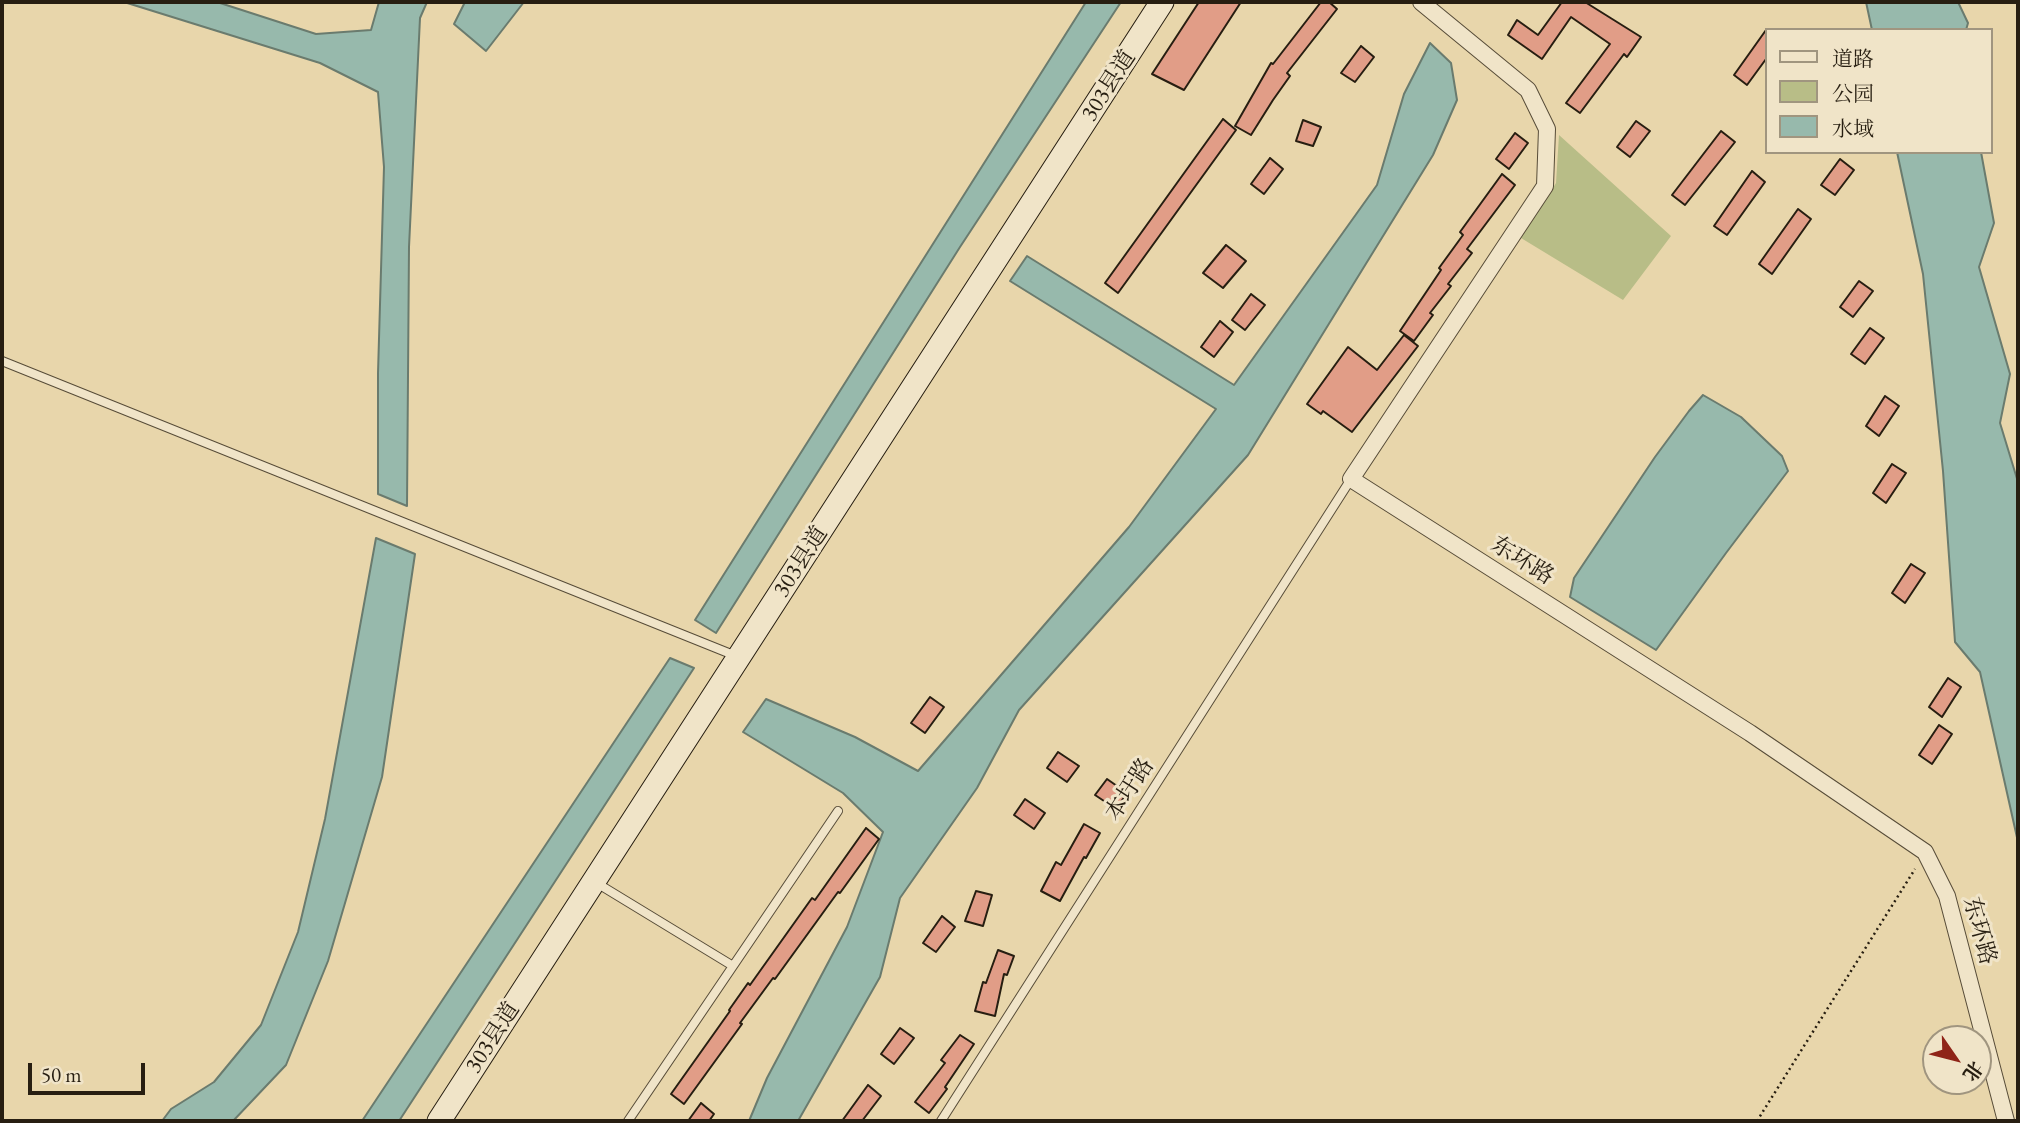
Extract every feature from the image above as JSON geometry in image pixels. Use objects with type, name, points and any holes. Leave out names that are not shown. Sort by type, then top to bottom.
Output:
[{"type":"main road","name":"303县道","points":[[439,1121],[1162,2]]},
{"type":"street","points":[[1351,479],[1545,186],[1547,129],[1528,90],[1421,2]]},
{"type":"street","name":"东环路","points":[[1351,479],[1750,733],[1925,852],[1947,896],[2006,1121]]},
{"type":"lane","points":[[2,361],[739,657]]},
{"type":"lane","name":"本圩路","points":[[941,1121],[1351,479]]},
{"type":"lane","points":[[628,1121],[838,811]]},
{"type":"lane","points":[[594,881],[733,966]]},
{"type":"path","points":[[1757,1121],[1925,852]]},
{"type":"green space","points":[[1559,135],[1671,236],[1623,300],[1521,238],[1556,183]]},
{"type":"water","points":[[124,2],[217,2],[316,34],[371,30],[379,2],[427,2],[420,18],[409,247],[407,506],[378,494],[378,373],[384,167],[378,92],[320,63]]},
{"type":"water","points":[[465,2],[524,2],[486,51],[454,24]]},
{"type":"water","points":[[1086,2],[1121,2],[960,247],[716,633],[695,620]]},
{"type":"water","points":[[1866,2],[1958,2],[1968,23],[1967,28],[1872,28]]},
{"type":"water","points":[[1430,43],[1451,63],[1457,100],[1433,155],[1248,455],[1019,710],[977,788],[900,898],[880,977],[798,1121],[749,1121],[767,1078],[847,927],[883,832],[843,793],[743,732],[766,699],[855,737],[918,771],[1129,527],[1216,409],[1010,281],[1027,256],[1234,385],[1377,185],[1404,94]]},
{"type":"water","points":[[1897,154],[1981,154],[1994,223],[1979,267],[2010,374],[2000,423],[2018,482],[2018,842],[1980,672],[1955,642],[1943,471],[1923,274]]},
{"type":"water","points":[[1703,395],[1741,417],[1782,456],[1788,471],[1656,650],[1570,597],[1574,578],[1655,457]]},
{"type":"water","points":[[376,538],[415,554],[382,777],[328,961],[286,1065],[233,1121],[162,1121],[171,1109],[214,1082],[261,1025],[298,932],[325,819]]},
{"type":"water","points":[[670,658],[694,668],[399,1121],[362,1121]]},
{"type":"building","points":[[1199,2],[1241,2],[1184,90],[1152,74]]},
{"type":"building","points":[[1321,2],[1329,2],[1337,9],[1287,73],[1290,76],[1251,135],[1235,126],[1271,63],[1273,64]]},
{"type":"building","points":[[1562,2],[1585,2],[1641,37],[1627,57],[1624,54],[1580,113],[1566,103],[1610,44],[1571,17],[1542,59],[1508,35],[1517,20],[1538,35]]},
{"type":"building","points":[[1764,33],[1764,62],[1747,85],[1734,75]]},
{"type":"building","points":[[1361,46],[1374,57],[1355,82],[1341,73]]},
{"type":"building","points":[[1223,119],[1236,130],[1118,293],[1105,283]]},
{"type":"building","points":[[1303,120],[1321,127],[1313,146],[1296,141]]},
{"type":"building","points":[[1636,121],[1650,131],[1630,157],[1617,147]]},
{"type":"building","points":[[1721,131],[1735,142],[1685,205],[1672,195]]},
{"type":"building","points":[[1515,133],[1528,143],[1509,169],[1496,159]]},
{"type":"building","points":[[1270,158],[1283,169],[1264,194],[1251,184]]},
{"type":"building","points":[[1840,159],[1854,170],[1835,195],[1821,185]]},
{"type":"building","points":[[1752,171],[1765,182],[1727,235],[1714,226]]},
{"type":"building","points":[[1502,174],[1515,185],[1467,249],[1472,253],[1448,284],[1451,286],[1430,313],[1433,315],[1414,341],[1400,331],[1463,235],[1460,232]]},
{"type":"building","points":[[1798,209],[1811,219],[1772,274],[1759,264]]},
{"type":"building","points":[[1226,245],[1246,261],[1223,288],[1203,273]]},
{"type":"building","points":[[1859,281],[1873,291],[1853,317],[1840,307]]},
{"type":"building","points":[[1251,294],[1265,305],[1245,330],[1232,320]]},
{"type":"building","points":[[1220,321],[1233,332],[1214,357],[1201,347]]},
{"type":"building","points":[[1870,328],[1884,338],[1865,364],[1851,354]]},
{"type":"building","points":[[1404,335],[1418,346],[1352,432],[1323,411],[1321,414],[1307,404],[1348,347],[1377,370]]},
{"type":"building","points":[[1885,396],[1899,406],[1879,436],[1866,426]]},
{"type":"building","points":[[1892,464],[1906,473],[1886,503],[1873,493]]},
{"type":"building","points":[[1911,564],[1925,573],[1905,603],[1892,593]]},
{"type":"building","points":[[1948,678],[1961,687],[1942,717],[1929,707]]},
{"type":"building","points":[[930,697],[944,707],[925,733],[911,723]]},
{"type":"building","points":[[1939,725],[1952,734],[1932,764],[1919,755]]},
{"type":"building","points":[[1058,752],[1079,766],[1067,782],[1047,768]]},
{"type":"building","points":[[1107,779],[1127,793],[1116,809],[1095,795]]},
{"type":"building","points":[[1025,799],[1045,813],[1034,829],[1014,815]]},
{"type":"building","points":[[1084,824],[1100,833],[1060,901],[1041,891],[1056,862],[1061,865]]},
{"type":"building","points":[[866,828],[879,839],[775,979],[773,978],[684,1104],[671,1094],[748,983],[750,985],[812,898],[815,900]]},
{"type":"building","points":[[976,891],[992,895],[983,926],[965,921]]},
{"type":"building","points":[[942,916],[955,927],[936,952],[923,943]]},
{"type":"building","points":[[998,950],[1014,956],[1007,975],[1004,974],[995,1016],[975,1011],[983,982],[986,983]]},
{"type":"building","points":[[900,1028],[914,1038],[894,1064],[881,1054]]},
{"type":"building","points":[[960,1035],[974,1044],[929,1113],[915,1102],[945,1063],[941,1060]]},
{"type":"building","points":[[868,1085],[881,1096],[862,1121],[842,1121]]},
{"type":"building","points":[[701,1103],[714,1114],[709,1121],[688,1121]]}]
